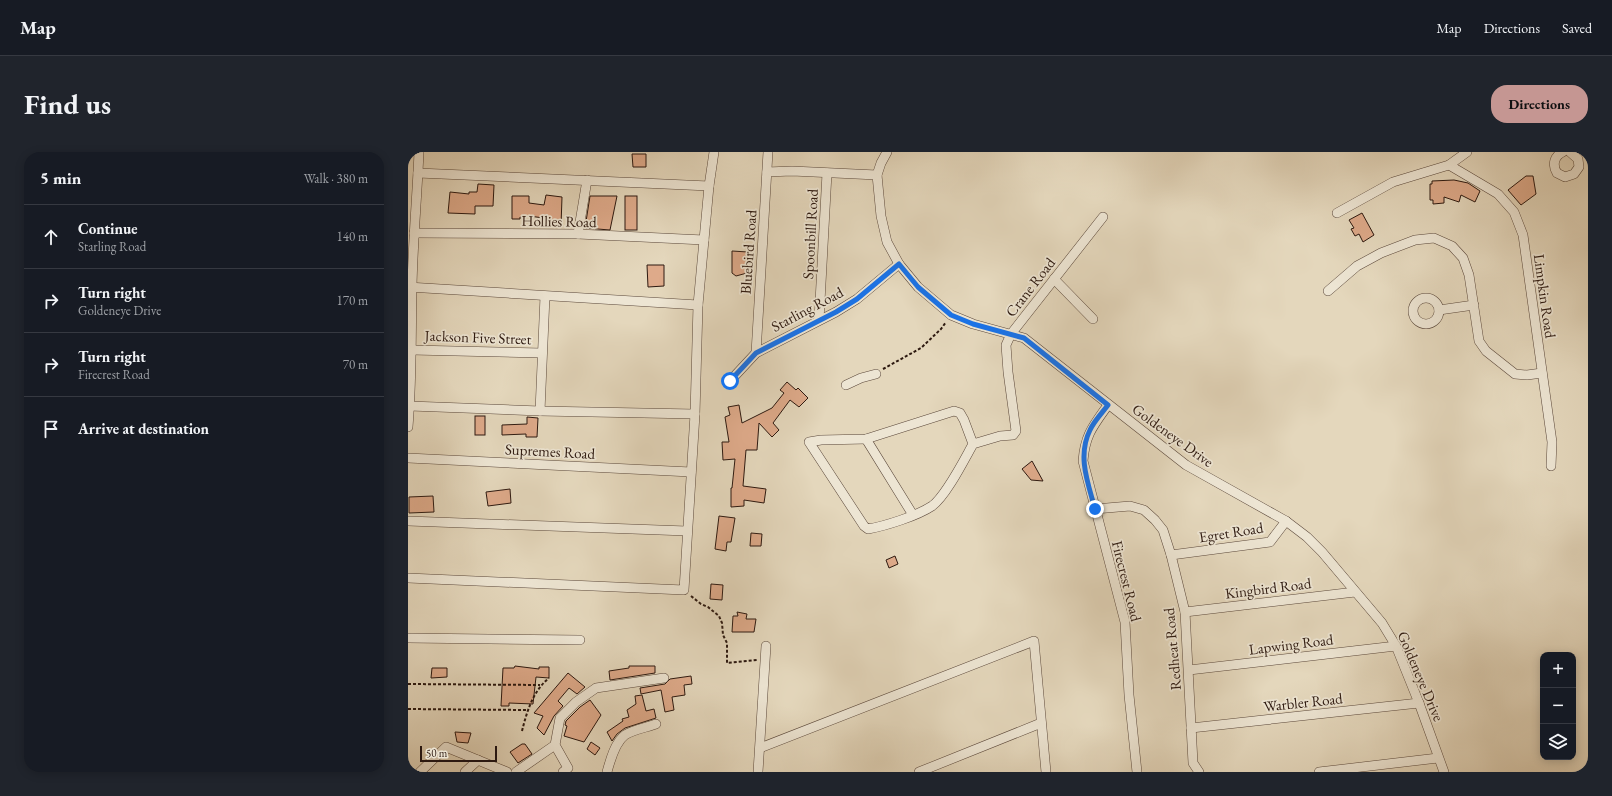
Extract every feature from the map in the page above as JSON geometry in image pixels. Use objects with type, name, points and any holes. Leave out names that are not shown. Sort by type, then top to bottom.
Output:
[{"type":"street","points":[[408,427],[412,350],[410,287],[419,152]]},
{"type":"street","points":[[408,578],[684,590],[695,414],[698,305],[709,186],[714,152]]},
{"type":"street","name":"Bluebird Road","points":[[756,353],[768,152]]},
{"type":"street","name":"Goldeneye Drive","points":[[888,152],[881,163],[877,175],[881,216],[887,242],[899,264],[918,287],[951,315],[973,324],[1024,338],[1186,465],[1286,521],[1307,537],[1322,552],[1382,623],[1396,646],[1419,703],[1444,772]]},
{"type":"street","points":[[1337,213],[1393,182],[1449,165],[1467,152]]},
{"type":"street","points":[[1560,153],[1554,161],[1555,169],[1561,175],[1570,176],[1577,171],[1579,163],[1576,155],[1570,152]]},
{"type":"street","name":"Limpkin Road","points":[[1449,165],[1498,194],[1514,212],[1523,236],[1552,442],[1551,466]]},
{"type":"street","points":[[767,172],[792,171],[877,175]]},
{"type":"street","points":[[418,173],[709,186]]},
{"type":"street","name":"Spoonbill Road","points":[[819,320],[827,173]]},
{"type":"street","points":[[578,234],[587,180]]},
{"type":"street","name":"Crane Road","points":[[973,444],[1000,436],[1013,435],[1016,431],[1017,427],[1008,372],[1006,345],[1011,334],[1103,217]]},
{"type":"street","name":"Hollies Road","points":[[414,233],[578,234],[704,240]]},
{"type":"street","points":[[1328,291],[1357,266],[1381,253],[1415,240],[1434,238],[1452,246],[1464,258],[1469,275],[1479,341],[1486,350],[1515,374],[1527,375],[1542,373]]},
{"type":"street","name":"Starling Road","points":[[730,381],[756,353],[836,312],[857,299],[899,264]]},
{"type":"street","points":[[1054,279],[1093,319]]},
{"type":"street","points":[[410,287],[698,305]]},
{"type":"street","points":[[540,411],[545,296]]},
{"type":"street","points":[[1439,310],[1474,304]]},
{"type":"street","name":"Jackson Five Street","points":[[412,350],[542,353]]},
{"type":"street","points":[[846,386],[861,378],[876,374]]},
{"type":"street","name":"Firecrest Road","points":[[1108,405],[1090,430],[1084,446],[1083,461],[1125,622],[1129,695],[1136,772]]},
{"type":"street","points":[[410,406],[540,411],[695,414]]},
{"type":"street","points":[[954,412],[960,413],[973,444],[945,491],[933,506],[878,528],[868,529],[864,526],[810,442],[821,440],[866,439],[954,412]]},
{"type":"street","points":[[866,439],[913,515]]},
{"type":"street","name":"Supremes Road","points":[[408,458],[691,472]]},
{"type":"street","name":"Redheat Road","points":[[1095,509],[1130,506],[1144,510],[1155,520],[1162,530],[1171,555],[1185,612],[1193,763],[1199,772]]},
{"type":"street","points":[[408,521],[687,531]]},
{"type":"street","name":"Egret Road","points":[[1171,555],[1270,542],[1286,521]]},
{"type":"street","name":"Kingbird Road","points":[[1185,612],[1355,592]]},
{"type":"street","points":[[408,638],[580,640]]},
{"type":"street","points":[[760,748],[1034,641],[1046,772]]},
{"type":"street","points":[[758,772],[766,646]]},
{"type":"street","name":"Lapwing Road","points":[[1189,670],[1396,646]]},
{"type":"street","points":[[568,771],[555,746],[560,718],[576,702],[596,688],[615,684],[647,682],[664,678]]},
{"type":"street","name":"Warbler Road","points":[[1191,728],[1419,703]]},
{"type":"street","points":[[919,772],[1041,723]]},
{"type":"street","points":[[607,772],[619,742],[626,734],[656,724]]},
{"type":"street","points":[[516,772],[555,746]]},
{"type":"street","points":[[420,772],[446,747],[507,772]]},
{"type":"street","points":[[1319,772],[1438,758]]},
{"type":"street","points":[[465,772],[478,760]]},
{"type":"path","points":[[876,374],[921,348],[940,330],[951,315]]},
{"type":"path","points":[[684,590],[719,616],[722,623],[723,635],[727,643],[727,663],[754,659],[765,661]]},
{"type":"path","points":[[522,731],[527,710],[540,685],[549,678]]},
{"type":"path","points":[[408,684],[540,685]]},
{"type":"path","points":[[408,709],[527,710]]},
{"type":"building","points":[[632,154],[646,154],[646,167],[633,167]]},
{"type":"building","points":[[1526,176],[1533,176],[1536,194],[1521,205],[1508,190]]},
{"type":"building","points":[[1454,180],[1468,183],[1480,191],[1475,202],[1461,195],[1459,202],[1444,197],[1444,203],[1433,204],[1433,200],[1430,200],[1430,184],[1432,184],[1432,181]]},
{"type":"building","points":[[478,184],[494,185],[493,206],[475,206],[475,214],[448,213],[450,192],[469,194],[469,192],[477,192]]},
{"type":"building","points":[[546,195],[562,197],[561,226],[550,224],[551,219],[529,216],[520,217],[520,219],[512,219],[512,196],[529,196],[529,203],[544,205]]},
{"type":"building","points":[[590,196],[617,196],[610,230],[585,228]]},
{"type":"building","points":[[625,196],[637,196],[637,230],[625,230]]},
{"type":"building","points":[[1362,213],[1374,235],[1363,242],[1359,234],[1355,236],[1351,229],[1354,228],[1349,220]]},
{"type":"building","points":[[732,251],[748,252],[747,273],[736,276],[732,273]]},
{"type":"building","points":[[647,265],[664,265],[664,286],[648,287]]},
{"type":"building","points":[[787,382],[796,390],[798,388],[808,398],[799,407],[790,400],[773,423],[779,430],[772,437],[759,423],[757,450],[746,450],[743,486],[766,489],[764,503],[744,500],[744,506],[731,507],[731,488],[735,459],[723,460],[722,442],[729,442],[725,417],[730,415],[728,407],[739,405],[742,423],[772,408],[784,393],[780,390]]},
{"type":"building","points":[[475,416],[485,416],[485,435],[475,435]]},
{"type":"building","points":[[527,417],[538,418],[537,437],[526,437],[526,434],[502,435],[502,425],[527,424]]},
{"type":"building","points":[[1032,461],[1043,481],[1031,480],[1022,469]]},
{"type":"building","points":[[510,489],[511,503],[488,506],[486,492]]},
{"type":"building","points":[[433,496],[434,512],[409,513],[409,497]]},
{"type":"building","points":[[719,516],[735,518],[731,542],[727,542],[726,551],[715,549]]},
{"type":"building","points":[[751,533],[762,534],[761,546],[750,546]]},
{"type":"building","points":[[895,556],[898,564],[889,568],[886,560]]},
{"type":"building","points":[[711,584],[723,585],[722,600],[710,599]]},
{"type":"building","points":[[737,612],[747,614],[746,619],[756,619],[754,632],[732,632],[733,616],[738,616]]},
{"type":"building","points":[[515,666],[539,669],[539,667],[549,667],[549,678],[536,677],[533,704],[509,703],[509,706],[501,706],[503,668],[514,668]]},
{"type":"building","points":[[629,666],[655,666],[655,673],[610,680],[609,671],[629,668]]},
{"type":"building","points":[[432,668],[447,668],[447,677],[431,678]]},
{"type":"building","points":[[568,673],[585,687],[577,694],[569,688],[558,701],[563,706],[554,716],[544,735],[537,728],[543,716],[534,713]]},
{"type":"building","points":[[691,676],[692,684],[684,685],[685,695],[672,697],[674,710],[665,712],[661,690],[641,694],[640,688],[665,684],[670,679]]},
{"type":"building","points":[[642,695],[646,711],[654,709],[656,718],[625,728],[617,734],[612,741],[607,732],[623,721],[622,719],[629,717],[627,710],[636,704],[635,696]]},
{"type":"building","points":[[590,700],[601,715],[584,742],[564,736],[567,726],[565,725],[566,721],[580,707]]},
{"type":"building","points":[[455,732],[471,733],[468,743],[457,742]]},
{"type":"building","points":[[591,742],[600,748],[595,755],[587,749]]},
{"type":"building","points":[[522,744],[525,744],[532,754],[518,763],[510,752]]},
{"type":"route","points":[[730,381],[756,353],[766,346],[836,312],[857,299],[899,264],[918,287],[951,315],[973,324],[1024,338],[1108,405],[1090,430],[1084,446],[1083,461],[1095,509]]}]
